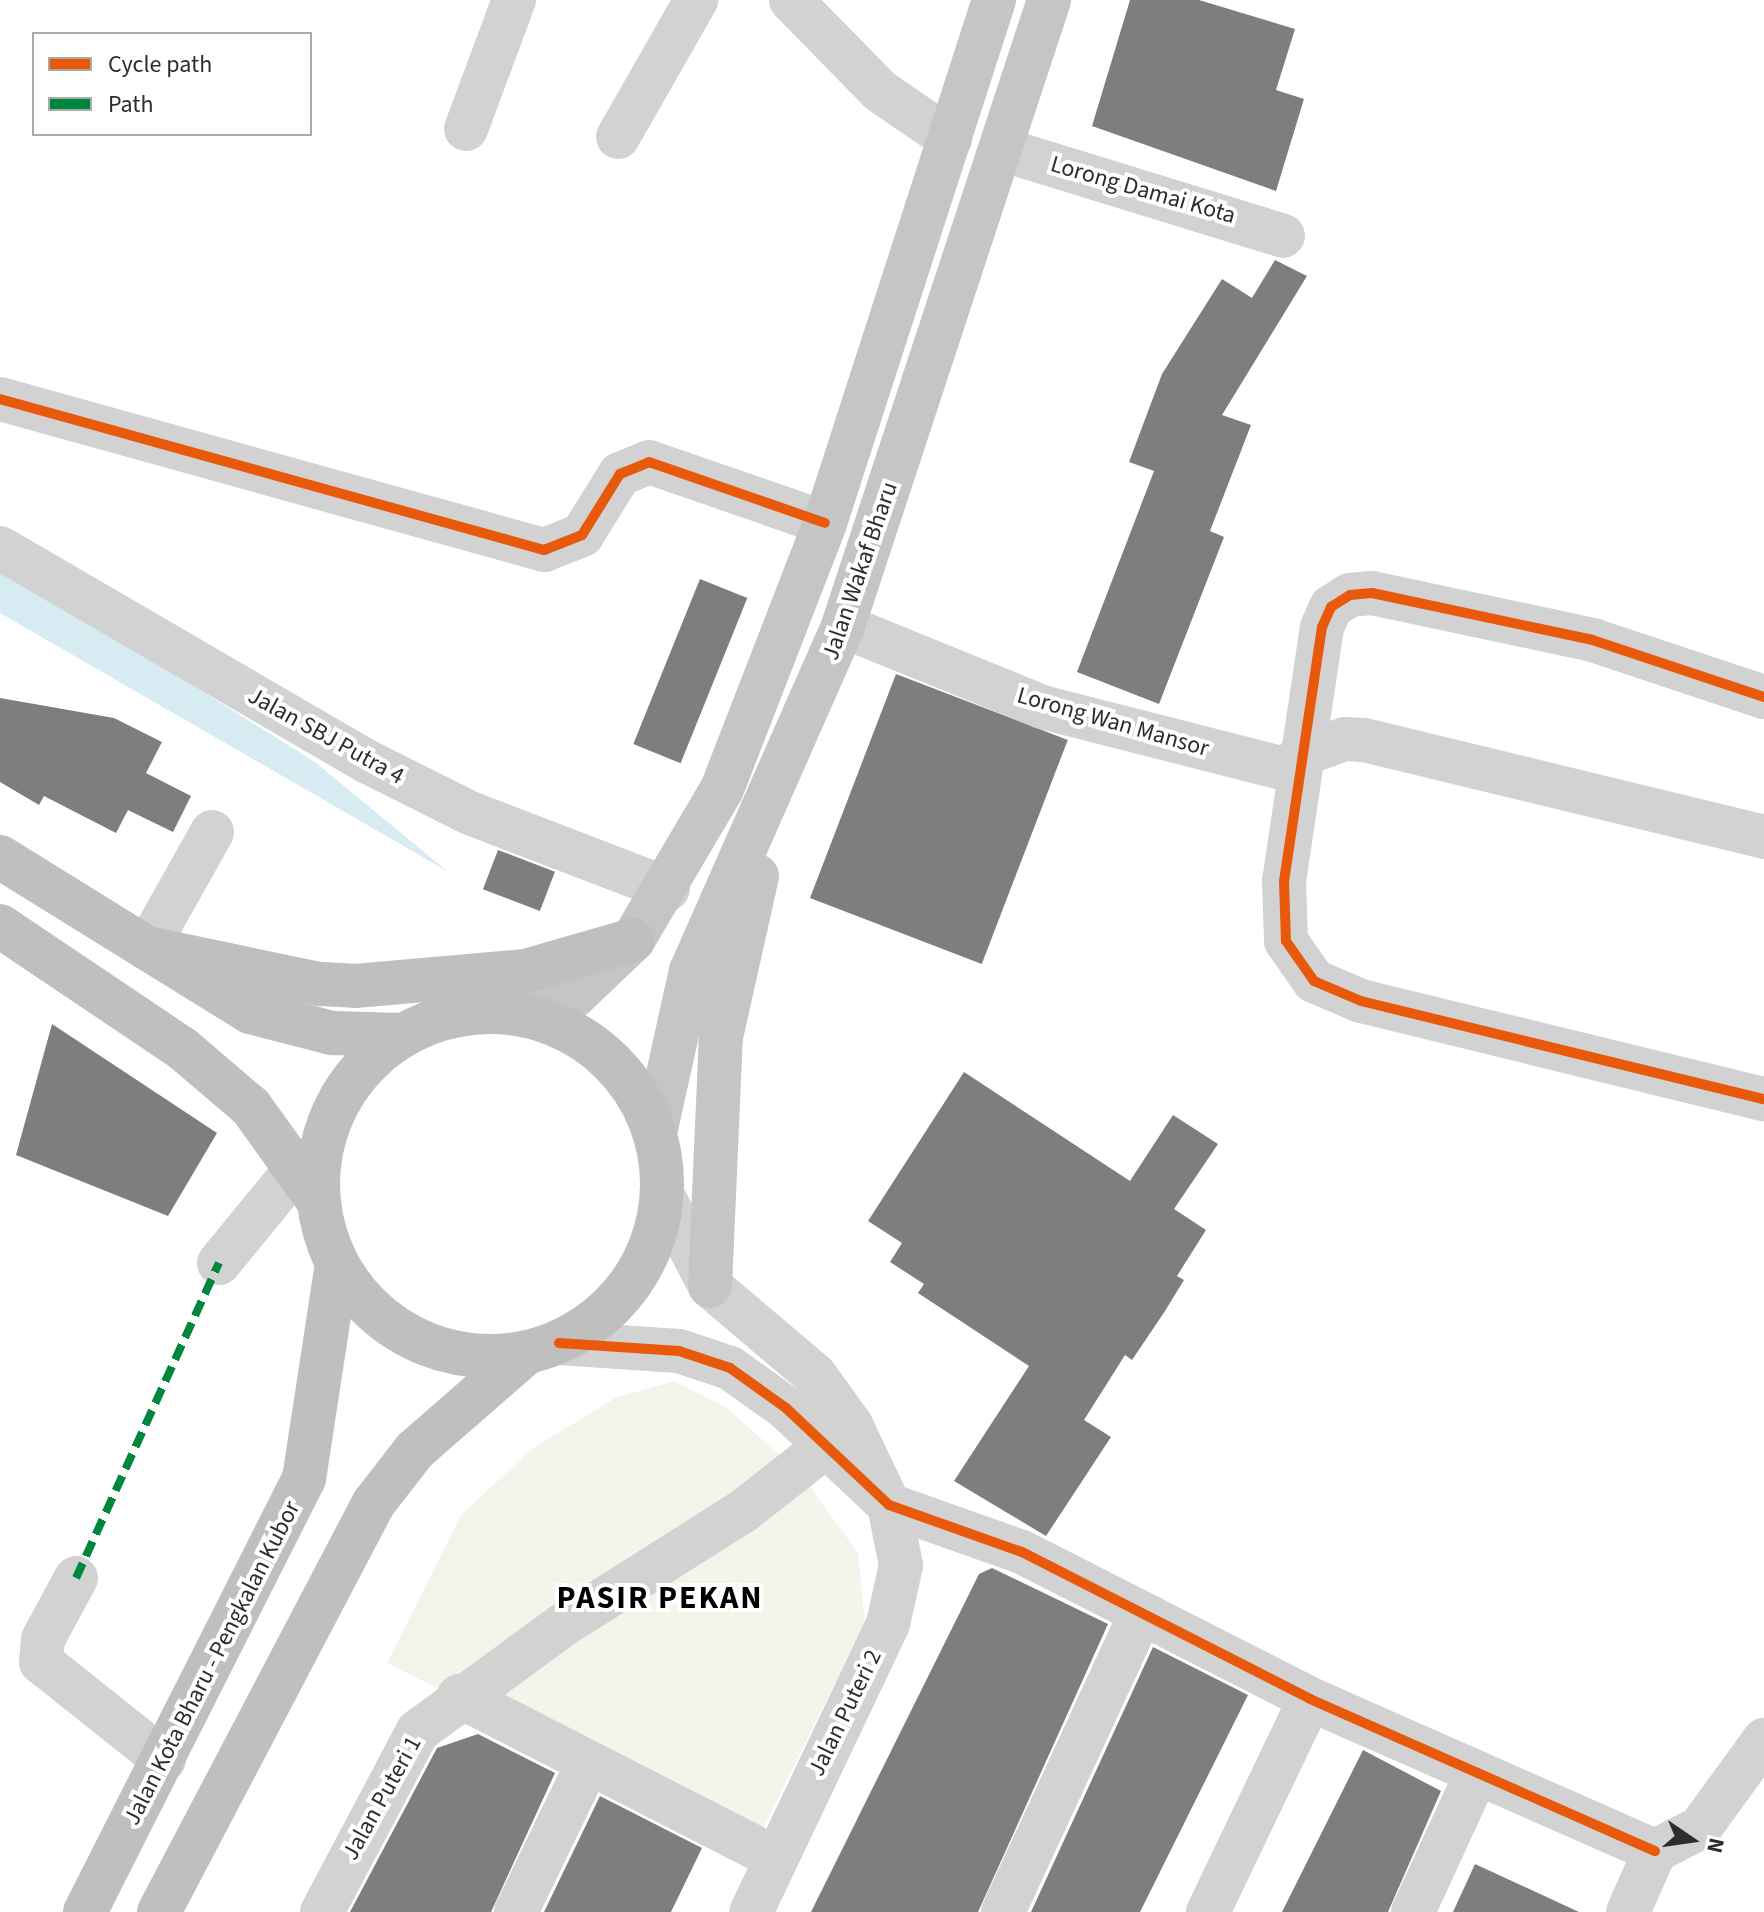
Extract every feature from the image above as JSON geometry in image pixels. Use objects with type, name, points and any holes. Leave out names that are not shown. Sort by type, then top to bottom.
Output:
[{"type":"highway","points":[[0,857],[250,1012],[332,1033],[403,1035]]},
{"type":"highway","points":[[0,926],[183,1049],[251,1107],[307,1186],[337,1264],[358,1295],[416,1341],[488,1357],[542,1348]]},
{"type":"highway","points":[[147,948],[320,984],[355,986],[526,971],[633,940]]},
{"type":"highway","points":[[159,1912],[373,1504],[415,1450],[542,1348],[620,1298],[641,1267],[662,1194],[655,1133],[636,1091],[606,1056],[568,1029],[525,1015],[483,1011],[441,1018],[403,1035],[364,1066],[337,1107],[307,1186]]},
{"type":"highway","name":"Jalan Kota Bharu - Pengkalan Kubor","points":[[85,1912],[304,1479],[337,1264]]},
{"type":"main road","name":"Jalan Wakaf Bharu","points":[[525,1015],[574,996],[633,940],[668,889],[722,789],[825,523],[994,0]]},
{"type":"main road","name":"Jalan Wakaf Bharu","points":[[655,1133],[691,971],[843,626],[1049,0]]},
{"type":"main road","points":[[710,1286],[729,982],[810,705]]},
{"type":"street","points":[[466,129],[514,0]]},
{"type":"street","points":[[618,137],[696,0]]},
{"type":"street","points":[[791,0],[880,91],[950,139]]},
{"type":"street","name":"Lorong Damai Kota","points":[[1001,149],[1283,236]]},
{"type":"street","points":[[0,399],[544,550],[582,535],[620,474],[649,462],[825,523]]},
{"type":"street","name":"Jalan SBJ Putra 4","points":[[0,548],[368,762],[470,813],[668,889]]},
{"type":"street","points":[[1764,697],[1593,640],[1372,593],[1350,595],[1331,607],[1322,627],[1298,764],[1284,881],[1286,941],[1314,981],[1361,1001],[1764,1099]]},
{"type":"street","name":"Lorong Wan Mansor","points":[[843,626],[1042,707],[1298,764]]},
{"type":"street","points":[[1298,764],[1345,739],[1364,740],[1764,837]]},
{"type":"street","points":[[147,948],[212,832]]},
{"type":"street","points":[[219,1263],[307,1186]]},
{"type":"street","points":[[662,1194],[710,1286],[815,1375],[840,1437],[889,1505],[1022,1552],[1310,1699],[1655,1851]]},
{"type":"street","points":[[542,1348],[679,1351],[730,1368],[840,1437]]},
{"type":"street","name":"Jalan Puteri 1","points":[[322,1912],[405,1746],[459,1696],[840,1437]]},
{"type":"street","name":"Jalan Puteri 2","points":[[760,1909],[776,1858],[888,1624],[901,1565],[889,1505]]},
{"type":"street","points":[[76,1578],[43,1639],[41,1662],[164,1760]]},
{"type":"street","points":[[1003,1912],[1141,1613]]},
{"type":"street","points":[[459,1696],[776,1858]]},
{"type":"street","points":[[1208,1912],[1310,1699]]},
{"type":"street","points":[[1628,1912],[1655,1851],[1700,1828],[1764,1740]]},
{"type":"street","points":[[516,1912],[588,1763]]},
{"type":"street","points":[[1413,1912],[1477,1773]]},
{"type":"shaded area","points":[[0,565],[315,762],[447,871],[0,613]]},
{"type":"shaded area","points":[[675,1381],[727,1408],[801,1474],[858,1553],[865,1622],[754,1847],[387,1663],[461,1515],[533,1448],[617,1397]]},
{"type":"building","points":[[1130,0],[1199,0],[1295,29],[1276,90],[1304,99],[1276,191],[1092,126]]},
{"type":"building","points":[[1275,260],[1307,276],[1222,415],[1251,425],[1210,531],[1224,537],[1159,704],[1077,672],[1154,471],[1129,462],[1162,374],[1222,279],[1252,298]]},
{"type":"building","points":[[700,579],[747,598],[681,763],[633,744]]},
{"type":"building","points":[[896,674],[1068,740],[982,964],[810,898]]},
{"type":"building","points":[[0,698],[114,718],[162,742],[146,773],[191,796],[173,832],[128,810],[116,833],[44,796],[39,805],[0,782]]},
{"type":"building","points":[[498,850],[555,872],[540,911],[483,889]]},
{"type":"building","points":[[52,1024],[217,1133],[168,1216],[16,1155]]},
{"type":"building","points":[[964,1072],[1130,1181],[1173,1115],[1218,1144],[1174,1209],[1206,1230],[1177,1276],[1184,1280],[1165,1311],[1132,1360],[1125,1355],[1084,1420],[1111,1437],[1046,1536],[954,1481],[1029,1366],[918,1293],[924,1284],[890,1262],[902,1243],[868,1221]]},
{"type":"building","points":[[992,1568],[1108,1624],[978,1912],[811,1912],[979,1574]]},
{"type":"building","points":[[1153,1647],[1248,1695],[1140,1912],[1031,1912]]},
{"type":"building","points":[[478,1734],[555,1773],[491,1912],[350,1912],[437,1748]]},
{"type":"building","points":[[1363,1750],[1441,1791],[1388,1912],[1282,1912]]},
{"type":"building","points":[[600,1796],[702,1848],[671,1912],[544,1912]]},
{"type":"building","points":[[1475,1864],[1579,1912],[1453,1912]]},
{"type":"marked path","points":[[76,1578],[219,1263]]},
{"type":"cycle path","points":[[0,399],[544,550],[582,535],[620,474],[649,462],[825,523]]},
{"type":"cycle path","points":[[1764,697],[1593,640],[1372,593],[1350,595],[1331,607],[1322,627],[1284,881],[1286,941],[1314,981],[1361,1001],[1764,1099]]},
{"type":"cycle path","points":[[559,1343],[679,1351],[730,1368],[786,1408],[889,1505],[1022,1552],[1310,1699],[1655,1851]]},
{"type":"district","name":"PASIR PEKAN","points":[[660,1598]]}]
